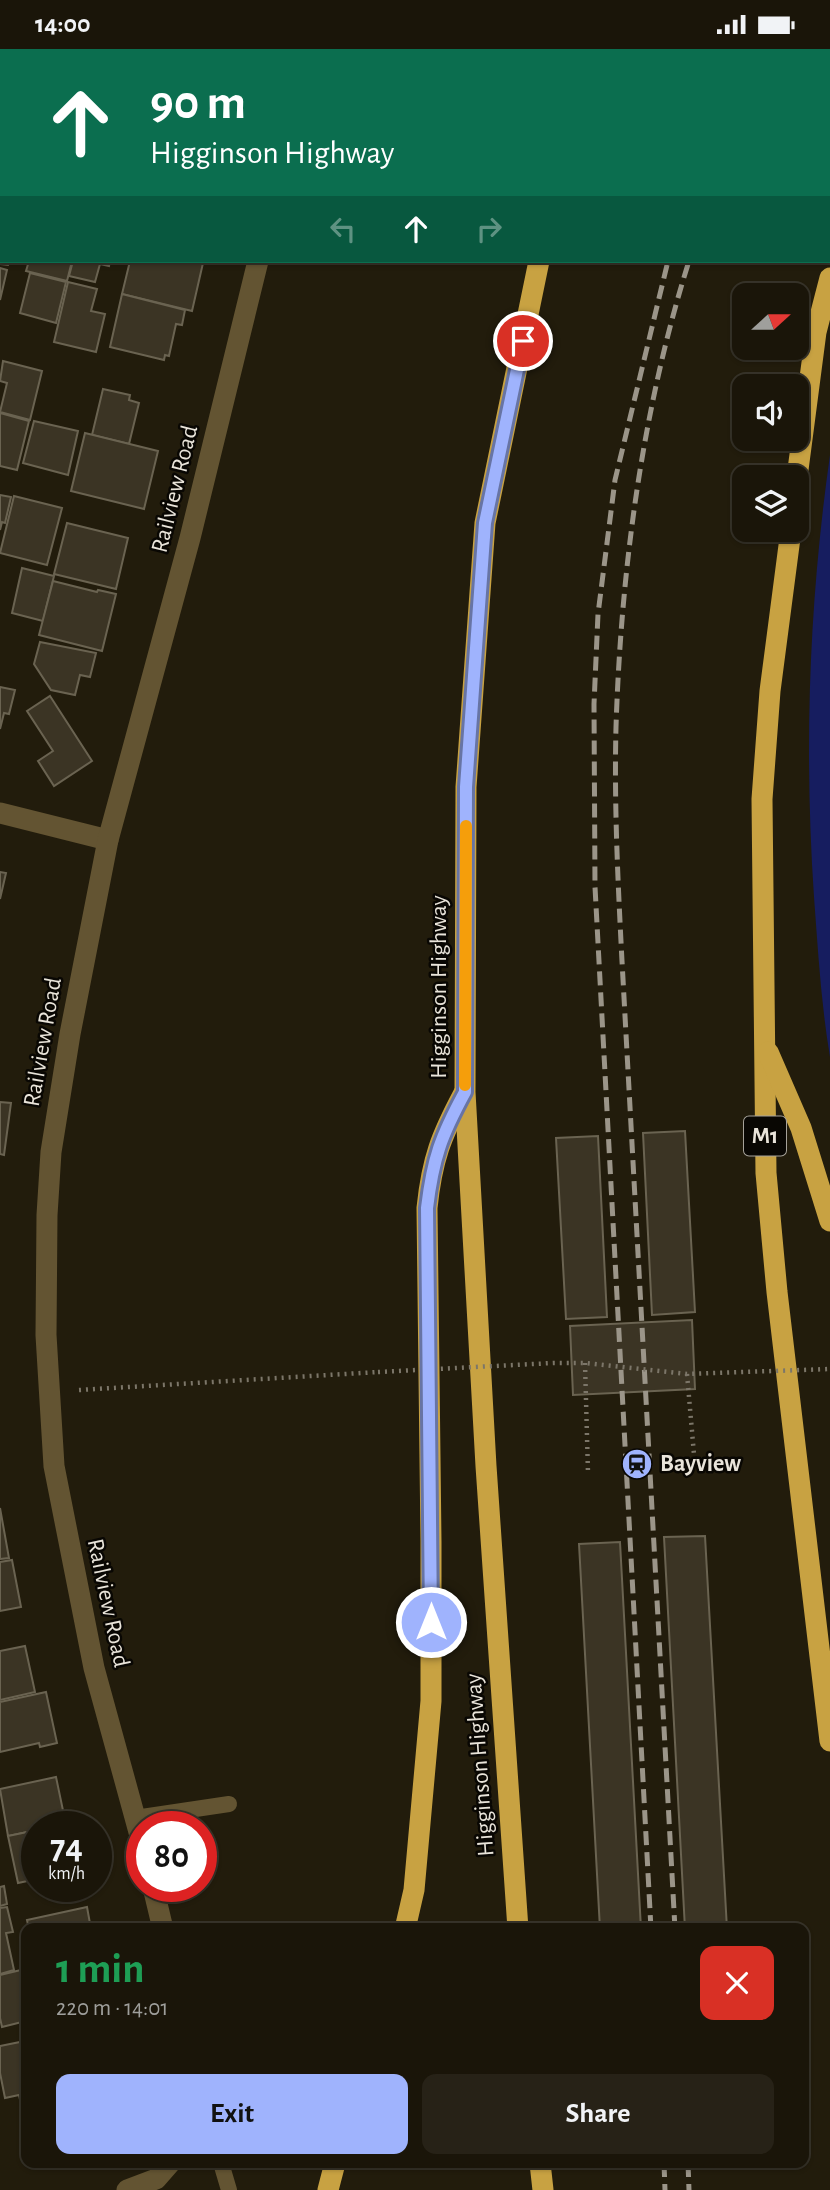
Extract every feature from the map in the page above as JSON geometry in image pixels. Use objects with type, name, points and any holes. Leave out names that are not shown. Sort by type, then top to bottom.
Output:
[{"type":"highway","name":"Higginson Highway","points":[[519,1923],[487,1480],[465,1092],[466,787],[485,523],[539,263]]},
{"type":"highway","points":[[799,465],[816,332],[830,278]]},
{"type":"highway","name":"M1","points":[[789,542],[770,691],[762,799],[766,1173],[830,1741]]},
{"type":"highway","points":[[764,1040],[801,1128],[830,1221]]},
{"type":"highway","points":[[406,1923],[414,1890],[431,1701],[432,1542],[427,1208],[431,1171],[443,1133],[465,1092]]},
{"type":"highway","points":[[328,2190],[334,2168]]},
{"type":"highway","points":[[541,2168],[543,2190]]},
{"type":"street","name":"Railview Road","points":[[133,1811],[91,1655],[54,1467],[46,1308],[51,1152],[70,1034],[108,840],[190,538],[258,263]]},
{"type":"street","points":[[0,813],[108,840]]},
{"type":"street","points":[[157,1902],[162,1923]]},
{"type":"street","points":[[127,2190],[156,2179],[166,2168]]},
{"type":"lane","points":[[182,1811],[229,1804]]},
{"type":"lane","points":[[222,2168],[229,2190]]},
{"type":"path","points":[[585,1363],[588,1473]]},
{"type":"path","points":[[49,1393],[212,1381],[585,1363],[687,1374],[830,1369]]},
{"type":"path","points":[[687,1374],[695,1466]]},
{"type":"shaded area","points":[[830,455],[830,1057],[814,897],[809,731],[817,565]]},
{"type":"building","points":[[28,263],[72,263],[67,281],[26,271]]},
{"type":"building","points":[[72,263],[110,263],[109,266],[100,264],[95,282],[69,276]]},
{"type":"building","points":[[130,263],[203,263],[192,311],[122,294]]},
{"type":"building","points":[[0,268],[7,270],[0,300]]},
{"type":"building","points":[[30,273],[66,282],[56,323],[20,313]]},
{"type":"building","points":[[68,282],[97,289],[91,311],[105,314],[96,352],[54,342]]},
{"type":"building","points":[[122,294],[185,310],[182,325],[176,324],[169,356],[165,355],[164,360],[110,347]]},
{"type":"building","points":[[3,361],[42,371],[30,420],[0,412],[7,383],[0,381]]},
{"type":"building","points":[[103,389],[130,395],[129,400],[139,403],[129,444],[92,435]]},
{"type":"building","points":[[0,413],[29,421],[17,470],[0,466]]},
{"type":"building","points":[[34,421],[78,431],[68,475],[23,463]]},
{"type":"building","points":[[85,433],[158,451],[144,509],[71,491]]},
{"type":"building","points":[[0,495],[11,497],[5,523],[2,522],[0,530]]},
{"type":"building","points":[[14,496],[62,508],[47,565],[0,553]]},
{"type":"building","points":[[67,523],[128,538],[116,589],[54,574]]},
{"type":"building","points":[[22,568],[54,576],[43,621],[12,613]]},
{"type":"building","points":[[53,581],[116,594],[102,651],[39,635]]},
{"type":"building","points":[[40,642],[96,653],[90,677],[80,675],[75,695],[51,690],[34,664]]},
{"type":"building","points":[[0,687],[15,690],[9,714],[4,713],[0,729]]},
{"type":"building","points":[[50,696],[92,761],[54,786],[38,761],[53,751],[27,711]]},
{"type":"building","points":[[0,872],[6,873],[0,899]]},
{"type":"building","points":[[0,1102],[11,1103],[4,1155],[0,1154]]},
{"type":"building","points":[[685,1131],[695,1312],[652,1315],[643,1133]]},
{"type":"building","points":[[598,1136],[607,1317],[566,1319],[556,1138]]},
{"type":"building","points":[[692,1320],[695,1389],[573,1395],[570,1326]]},
{"type":"building","points":[[0,1508],[9,1558],[0,1559]]},
{"type":"building","points":[[705,1536],[727,1923],[685,1923],[664,1537]]},
{"type":"building","points":[[620,1542],[641,1923],[600,1923],[579,1544]]},
{"type":"building","points":[[12,1560],[21,1607],[0,1611],[0,1562]]},
{"type":"building","points":[[25,1646],[35,1692],[0,1700],[0,1651]]},
{"type":"building","points":[[46,1692],[57,1743],[40,1747],[39,1743],[0,1752],[0,1702]]},
{"type":"building","points":[[56,1777],[63,1811],[21,1811],[21,1833],[8,1836],[0,1789]]},
{"type":"building","points":[[21,1833],[21,1882],[18,1883],[8,1836]]},
{"type":"building","points":[[4,1886],[7,1904],[0,1906],[0,1887]]},
{"type":"building","points":[[7,1907],[13,1932],[6,1933],[14,1970],[0,1974],[0,1908]]},
{"type":"building","points":[[87,1907],[90,1923],[28,1923],[27,1920]]},
{"type":"building","points":[[21,1970],[21,2022],[2,2027],[0,2018],[0,1975]]},
{"type":"building","points":[[21,2042],[21,2104],[19,2095],[5,2098],[0,2073],[0,2046]]},
{"type":"railway","points":[[651,1923],[595,887],[594,704],[598,614],[615,480],[668,263]]},
{"type":"railway","points":[[675,1923],[621,932],[616,727],[623,609],[637,491],[658,375],[688,263]]},
{"type":"railway","points":[[664,2168],[665,2190]]},
{"type":"railway","points":[[688,2168],[689,2190]]},
{"type":"slow traffic","points":[[465,1085],[466,826]]},
{"type":"place","name":"Bayview","points":[[637,1464]]},
{"type":"route","points":[[431,1622],[427,1208],[431,1171],[443,1133],[465,1092],[466,787],[485,523],[523,341]]}]
